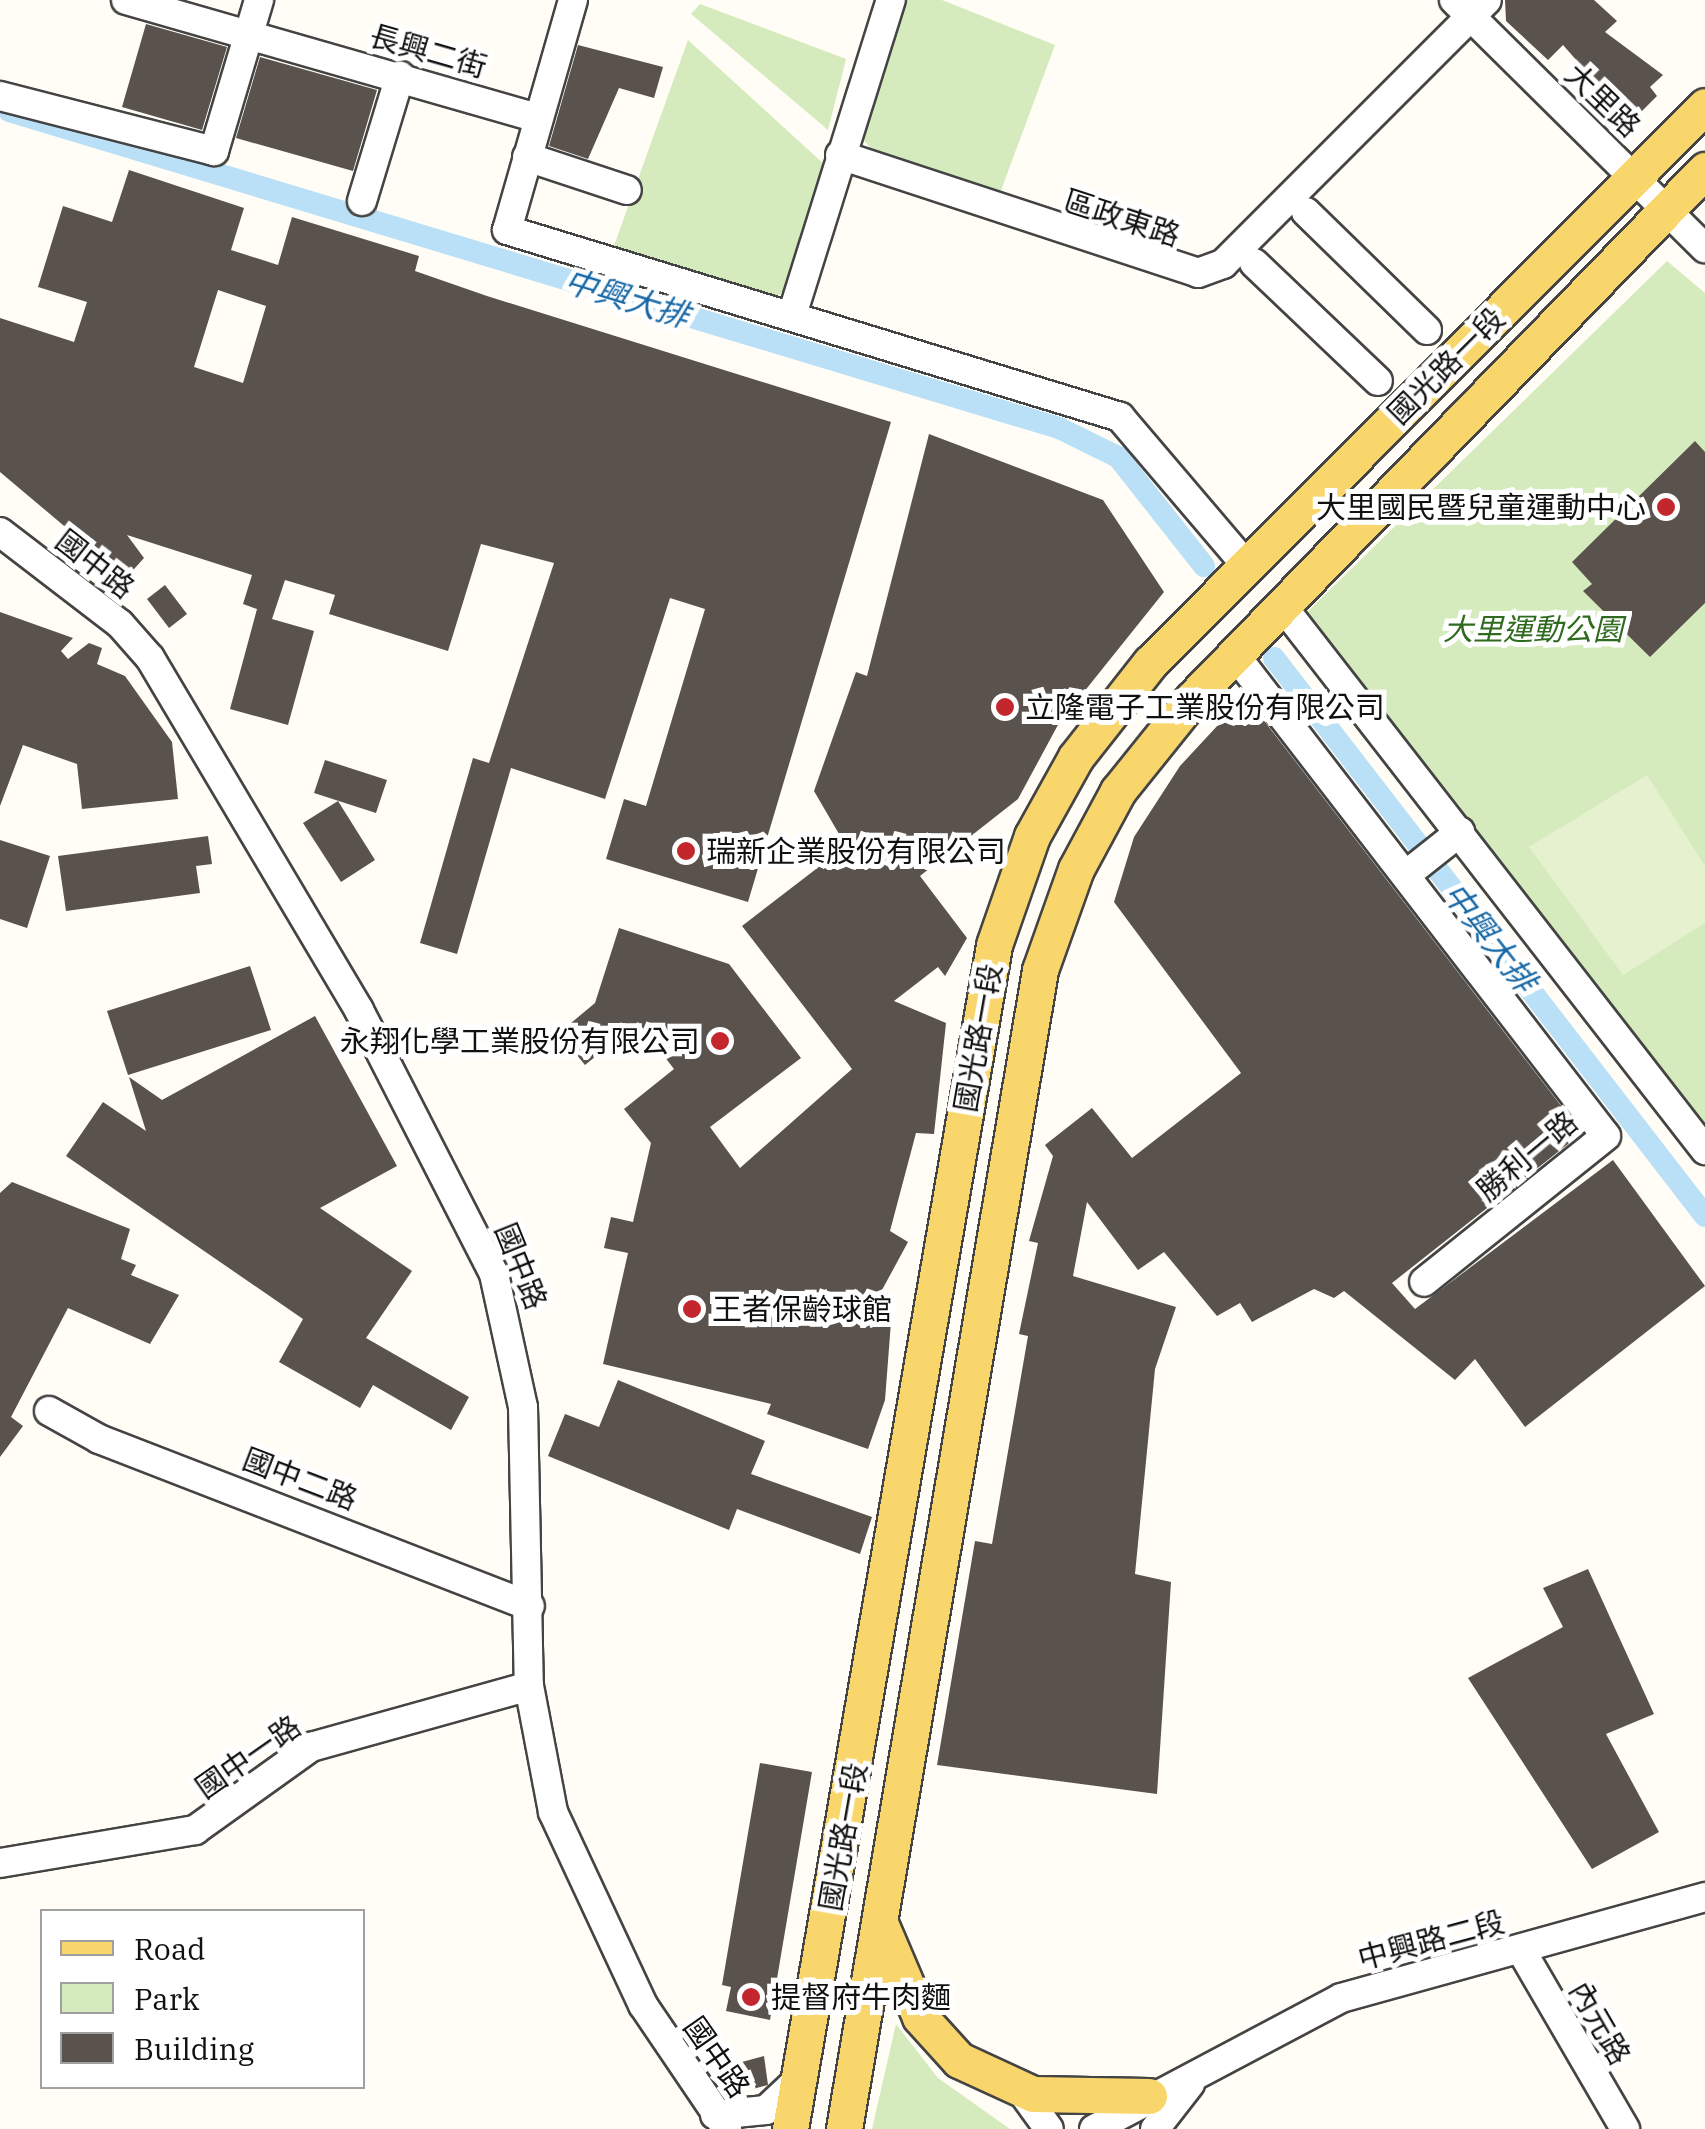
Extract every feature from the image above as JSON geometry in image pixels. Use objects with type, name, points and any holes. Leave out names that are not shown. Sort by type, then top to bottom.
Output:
[{"type":"main road","name":"國光路一段","points":[[790,2129],[994,944],[1032,836],[1076,757],[1247,566],[1705,106]]},
{"type":"main road","name":"國光路一段","points":[[844,2129],[1040,970],[1076,868],[1118,791],[1235,655],[1705,170]]},
{"type":"main road","points":[[879,1922],[939,2040],[1020,2089],[1152,2113]]},
{"type":"street","name":"長興二街","points":[[126,0],[538,118]]},
{"type":"street","points":[[0,96],[214,151],[259,0]]},
{"type":"street","points":[[573,0],[507,230],[793,312],[1120,417],[1247,566]]},
{"type":"street","points":[[793,312],[891,0]]},
{"type":"street","name":"區政東路","points":[[840,154],[1198,273],[1234,254],[1471,5]]},
{"type":"street","name":"大里路","points":[[1471,5],[1705,248]]},
{"type":"street","points":[[362,201],[400,76]]},
{"type":"street","points":[[527,157],[627,190]]},
{"type":"street","points":[[1306,212],[1427,330]]},
{"type":"street","points":[[1254,263],[1378,381]]},
{"type":"street","name":"國中路","points":[[0,532],[150,658],[359,1010],[475,1235],[517,1358],[530,1606],[529,1686],[574,1865],[643,2005],[721,2122]]},
{"type":"street","points":[[1283,607],[1705,1150]]},
{"type":"street","name":"勝利一路","points":[[1235,655],[1606,1136],[1424,1282]]},
{"type":"street","points":[[1407,874],[1460,832]]},
{"type":"street","name":"國中二路","points":[[49,1410],[99,1439],[530,1606]]},
{"type":"street","name":"國中一路","points":[[0,1863],[195,1830],[311,1747],[529,1686]]},
{"type":"street","name":"中興路二段","points":[[1094,2129],[1152,2113],[1190,2084],[1341,1998],[1705,1897]]},
{"type":"street","name":"內元路","points":[[1521,1950],[1625,2129]]},
{"type":"street","points":[[721,2122],[766,2110],[800,2078]]},
{"type":"street","points":[[1020,2089],[1049,2129]]},
{"type":"green space","points":[[903,0],[942,0],[1055,45],[997,201],[877,156],[862,138]]},
{"type":"green space","points":[[700,4],[846,59],[828,130],[691,14]]},
{"type":"green space","points":[[688,40],[825,165],[788,286],[773,301],[611,254]]},
{"type":"green space","name":"大里運動公園","points":[[1667,261],[1705,293],[1705,1130],[1304,615]]},
{"type":"green space","points":[[1647,775],[1705,866],[1705,923],[1623,975],[1529,847]]},
{"type":"green space","points":[[896,2024],[938,2078],[1010,2129],[872,2129]]},
{"type":"building","points":[[1505,0],[1594,0],[1617,21],[1605,32],[1663,75],[1650,87],[1657,96],[1631,122],[1563,45],[1548,60],[1506,21]]},
{"type":"building","points":[[146,24],[227,47],[202,130],[122,107]]},
{"type":"building","points":[[578,45],[663,67],[654,98],[619,88],[588,159],[549,146]]},
{"type":"building","points":[[260,57],[377,90],[353,171],[236,138]]},
{"type":"building","points":[[129,170],[244,208],[231,250],[278,265],[292,217],[419,256],[415,271],[487,296],[891,422],[748,902],[606,859],[624,799],[646,806],[705,609],[670,598],[605,799],[511,768],[457,954],[420,943],[473,758],[489,763],[554,563],[481,544],[448,651],[329,614],[335,595],[285,580],[272,619],[314,631],[288,725],[230,709],[257,609],[243,604],[252,575],[127,535],[144,558],[126,578],[0,472],[0,318],[74,342],[87,302],[38,287],[63,206],[112,222]],"holes":[[[218,290],[266,306],[243,383],[194,367]]]},
{"type":"building","points":[[929,434],[1103,500],[1164,592],[1059,723],[1018,799],[920,876],[967,938],[945,976],[938,967],[894,1001],[946,1023],[934,1134],[916,1133],[890,1231],[908,1242],[882,1290],[893,1296],[885,1400],[868,1449],[767,1414],[771,1404],[603,1364],[628,1253],[604,1248],[611,1217],[633,1222],[651,1143],[624,1109],[674,1069],[638,1022],[585,1065],[559,1033],[595,1003],[619,928],[729,964],[801,1058],[710,1127],[740,1168],[852,1069],[742,926],[846,846],[814,791],[856,672],[867,676]]},
{"type":"building","name":"大里國民暨兒童運動中心","points":[[1695,441],[1705,452],[1705,603],[1650,657],[1583,591],[1592,584],[1572,562]]},
{"type":"building","points":[[165,585],[187,614],[169,628],[147,599]]},
{"type":"building","points":[[0,612],[73,638],[61,651],[68,659],[89,643],[102,648],[97,664],[125,676],[172,742],[178,799],[82,809],[77,764],[23,745],[0,806]]},
{"type":"building","points":[[1245,696],[1582,1133],[1392,1283],[1415,1309],[1613,1160],[1705,1286],[1525,1427],[1475,1359],[1455,1380],[1344,1291],[1334,1298],[1314,1289],[1252,1322],[1240,1303],[1217,1316],[1164,1252],[1138,1270],[1087,1202],[1073,1276],[1176,1307],[1155,1369],[1135,1574],[1171,1582],[1157,1794],[937,1765],[975,1541],[992,1544],[1028,1336],[1019,1334],[1038,1243],[1029,1241],[1053,1156],[1045,1145],[1092,1108],[1132,1158],[1241,1073],[1114,902],[1134,837],[1180,766]]},
{"type":"building","points":[[325,760],[387,780],[376,813],[314,793]]},
{"type":"building","points":[[338,801],[375,860],[341,882],[303,823]]},
{"type":"building","points":[[208,836],[212,864],[196,866],[200,893],[66,911],[58,856]]},
{"type":"building","points":[[0,840],[50,856],[27,928],[0,919]]},
{"type":"building","points":[[250,966],[271,1030],[128,1075],[107,1011]]},
{"type":"building","points":[[315,1016],[397,1166],[320,1208],[412,1271],[366,1338],[469,1397],[451,1430],[373,1385],[360,1408],[279,1362],[303,1319],[66,1156],[103,1102],[146,1131],[129,1077],[162,1100]]},
{"type":"building","points":[[12,1182],[130,1229],[121,1259],[136,1265],[131,1275],[179,1295],[150,1344],[68,1308],[11,1417],[23,1426],[0,1457],[0,1193]]},
{"type":"building","points":[[618,1380],[765,1441],[751,1474],[872,1517],[860,1554],[737,1509],[729,1530],[548,1456],[565,1414],[599,1427]]},
{"type":"building","points":[[1588,1569],[1654,1714],[1606,1734],[1659,1832],[1592,1869],[1468,1678],[1563,1627],[1543,1588]]},
{"type":"building","points":[[760,1763],[812,1772],[770,2020],[726,2011],[731,1987],[722,1985]]},
{"type":"building","points":[[764,2056],[768,2085],[730,2095],[720,2068]]},
{"type":"waterway","name":"中興大排","points":[[9,111],[1059,428],[1118,457],[1204,566]]},
{"type":"waterway","name":"中興大排","points":[[1274,658],[1705,1216]]},
{"type":"place","name":"大里國民暨兒童運動中心","points":[[1666,507]]},
{"type":"place","name":"立隆電子工業股份有限公司","points":[[1005,707]]},
{"type":"place","name":"瑞新企業股份有限公司","points":[[686,851]]},
{"type":"place","name":"永翔化學工業股份有限公司","points":[[720,1041]]},
{"type":"place","name":"王者保齡球館","points":[[692,1309]]},
{"type":"place","name":"提督府牛肉麵","points":[[751,1997]]}]
